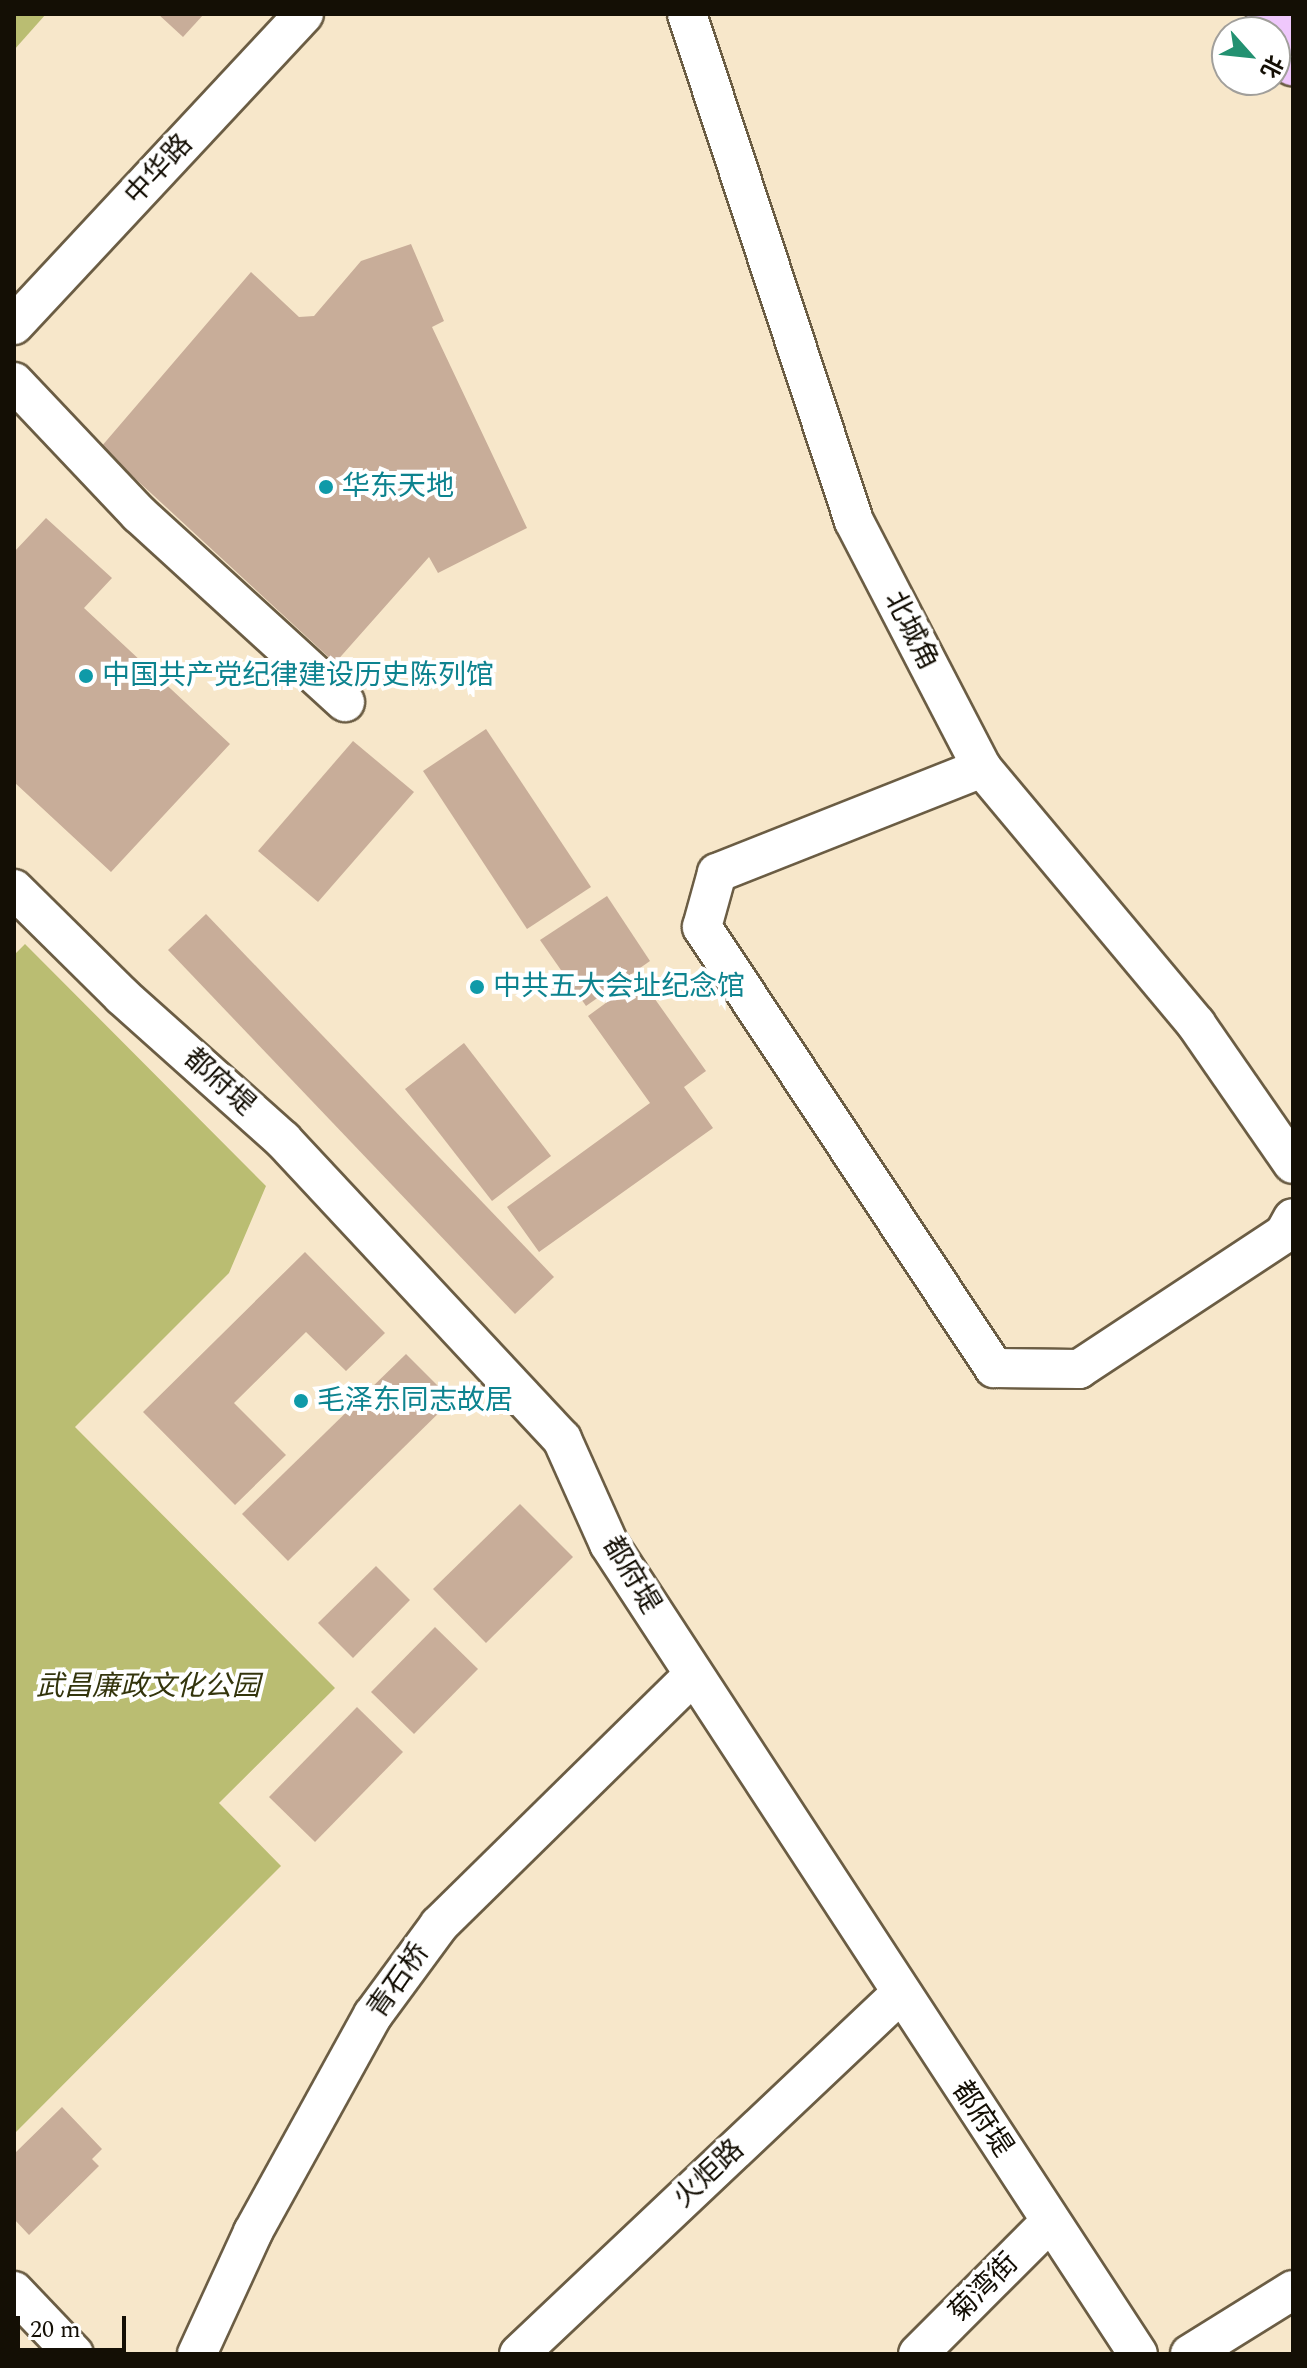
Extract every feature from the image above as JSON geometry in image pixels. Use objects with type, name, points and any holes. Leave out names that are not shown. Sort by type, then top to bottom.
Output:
[{"type":"main road","points":[[1269,14],[1293,63]]},
{"type":"street","name":"中华路","points":[[14,325],[304,14]]},
{"type":"street","name":"北城角","points":[[687,14],[854,521],[982,768],[1196,1024],[1293,1164]]},
{"type":"street","points":[[14,382],[139,514],[345,702]]},
{"type":"street","points":[[982,768],[717,873],[702,927],[994,1368],[1079,1369],[1284,1234],[1293,1218]]},
{"type":"street","name":"都府堤","points":[[14,889],[122,996],[283,1140],[562,1439],[609,1544],[899,1995],[1138,2354]]},
{"type":"street","name":"青石桥","points":[[197,2354],[290,2164],[373,2015],[439,1925],[693,1675]]},
{"type":"street","name":"火炬路","points":[[519,2354],[899,1995]]},
{"type":"street","name":"菊湾街","points":[[918,2354],[1050,2222]]},
{"type":"street","points":[[1190,2354],[1293,2290]]},
{"type":"street","points":[[14,2291],[74,2354]]},
{"type":"green space","points":[[14,14],[46,14],[14,50]]},
{"type":"green space","name":"武昌廉政文化公园","points":[[25,944],[266,1186],[229,1273],[75,1427],[335,1688],[219,1803],[281,1866],[14,2134],[14,955]]},
{"type":"building","points":[[158,14],[204,14],[183,37]]},
{"type":"building","name":"华东天地","points":[[411,244],[444,321],[432,327],[527,528],[438,573],[429,557],[335,663],[101,447],[251,272],[299,317],[314,316],[361,261]]},
{"type":"building","name":"中国共产党纪律建设历史陈列馆","points":[[46,518],[112,578],[84,608],[230,744],[111,872],[14,782],[14,552]]},
{"type":"building","points":[[486,729],[591,887],[527,929],[423,771]]},
{"type":"building","points":[[353,741],[414,792],[318,902],[258,851]]},
{"type":"building","points":[[607,896],[650,961],[586,1006],[540,940]]},
{"type":"building","points":[[206,914],[554,1277],[515,1314],[168,950]]},
{"type":"building","points":[[640,978],[706,1071],[684,1087],[713,1128],[539,1252],[507,1207],[650,1103],[588,1016]]},
{"type":"building","points":[[464,1043],[551,1156],[492,1201],[405,1089]]},
{"type":"building","points":[[305,1252],[385,1333],[346,1371],[306,1332],[234,1403],[286,1455],[235,1505],[143,1412]]},
{"type":"building","points":[[406,1354],[452,1400],[288,1561],[242,1514]]},
{"type":"building","points":[[520,1504],[573,1557],[486,1643],[433,1589]]},
{"type":"building","points":[[376,1566],[410,1600],[353,1658],[318,1623]]},
{"type":"building","points":[[435,1627],[478,1669],[414,1734],[371,1692]]},
{"type":"building","points":[[357,1707],[403,1752],[315,1842],[269,1797]]},
{"type":"building","points":[[62,2107],[102,2149],[92,2159],[99,2166],[29,2235],[14,2219],[14,2154]]},
{"type":"place","name":"华东天地","points":[[326,487]]},
{"type":"place","name":"中国共产党纪律建设历史陈列馆","points":[[86,676]]},
{"type":"place","name":"中共五大会址纪念馆","points":[[477,987]]},
{"type":"place","name":"毛泽东同志故居","points":[[301,1401]]}]
